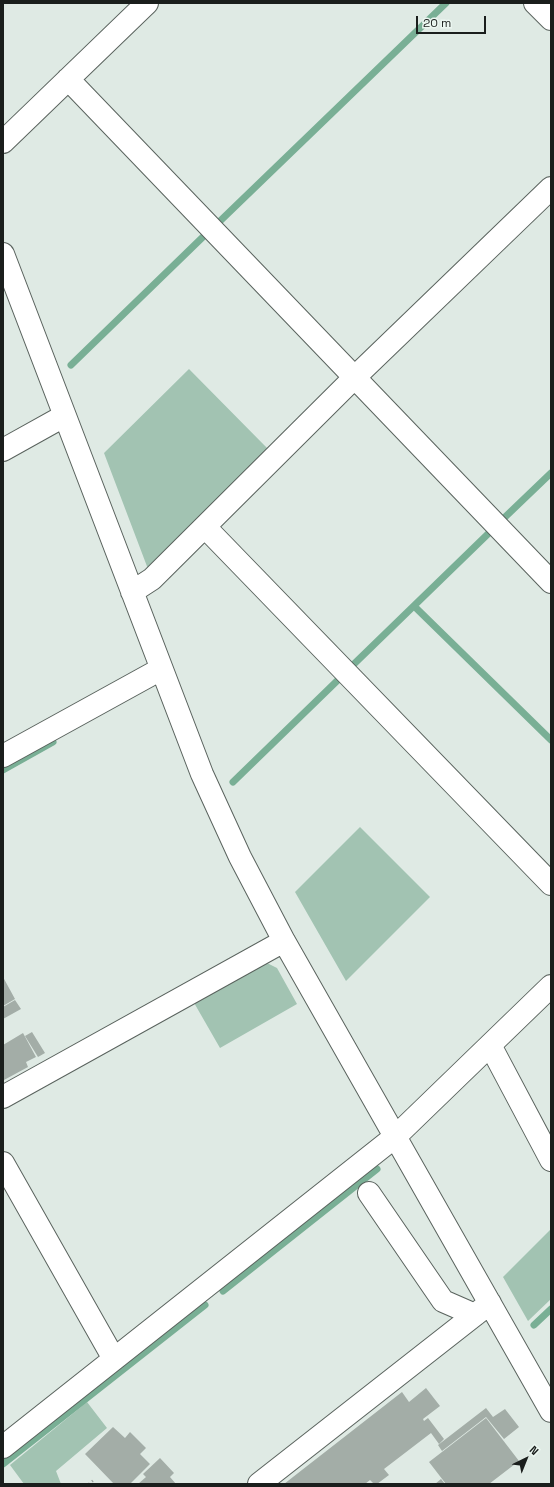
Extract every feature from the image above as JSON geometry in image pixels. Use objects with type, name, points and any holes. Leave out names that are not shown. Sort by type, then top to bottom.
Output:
[{"type":"street","points":[[3,142],[147,3]]},
{"type":"street","points":[[535,3],[551,19]]},
{"type":"street","points":[[68,79],[551,582]]},
{"type":"street","points":[[132,592],[152,579],[355,377],[551,188]]},
{"type":"street","points":[[3,254],[202,774],[240,856],[284,941],[396,1136],[483,1309],[551,1411]]},
{"type":"street","points":[[3,450],[64,416]]},
{"type":"street","points":[[205,527],[551,884]]},
{"type":"street","points":[[3,756],[161,668]]},
{"type":"street","points":[[3,1096],[284,941]]},
{"type":"street","points":[[3,1447],[396,1136],[551,986]]},
{"type":"street","points":[[490,1045],[551,1160]]},
{"type":"street","points":[[3,1163],[114,1359]]},
{"type":"street","points":[[369,1194],[443,1301],[483,1309]]},
{"type":"street","points":[[259,1484],[483,1309]]},
{"type":"path","points":[[89,1484],[94,1479]]},
{"type":"green space","points":[[189,369],[268,449],[148,569],[104,453]]},
{"type":"green space","points":[[360,827],[430,897],[346,981],[295,892]]},
{"type":"green space","points":[[265,962],[277,968],[297,1004],[220,1048],[193,1001]]},
{"type":"green space","points":[[551,1229],[551,1299],[528,1321],[503,1277]]},
{"type":"green space","points":[[87,1402],[107,1428],[56,1471],[61,1484],[24,1484],[10,1465]]},
{"type":"building","points":[[3,977],[15,999],[3,1006]]},
{"type":"building","points":[[15,1000],[21,1009],[3,1019],[3,1007]]},
{"type":"building","points":[[32,1032],[45,1053],[38,1057],[25,1036]]},
{"type":"building","points":[[23,1033],[36,1057],[26,1062],[28,1067],[4,1080],[3,1045]]},
{"type":"building","points":[[426,1388],[440,1406],[423,1419],[424,1421],[428,1418],[444,1439],[439,1444],[431,1433],[384,1469],[389,1475],[377,1484],[374,1484],[370,1480],[365,1484],[284,1484],[402,1392],[409,1402]]},
{"type":"building","points":[[486,1408],[493,1417],[505,1409],[519,1427],[504,1439],[486,1417],[442,1451],[438,1445]]},
{"type":"building","points":[[486,1418],[519,1461],[489,1484],[446,1484],[429,1462]]},
{"type":"building","points":[[113,1427],[125,1438],[130,1432],[146,1448],[140,1454],[150,1464],[130,1484],[114,1484],[85,1454]]},
{"type":"building","points":[[160,1458],[174,1473],[170,1477],[176,1484],[138,1484],[146,1477],[143,1474]]},
{"type":"building","points":[[441,1479],[445,1484],[435,1484]]},
{"type":"waterway","points":[[218,223],[446,3]]},
{"type":"waterway","points":[[71,365],[207,233]]},
{"type":"waterway","points":[[503,519],[551,473]]},
{"type":"waterway","points":[[355,663],[491,531]]},
{"type":"waterway","points":[[414,606],[551,740]]},
{"type":"waterway","points":[[233,782],[339,679]]},
{"type":"waterway","points":[[3,770],[53,742]]},
{"type":"waterway","points":[[223,1291],[377,1169]]},
{"type":"waterway","points":[[3,1464],[205,1305]]},
{"type":"waterway","points":[[534,1325],[551,1309]]}]
